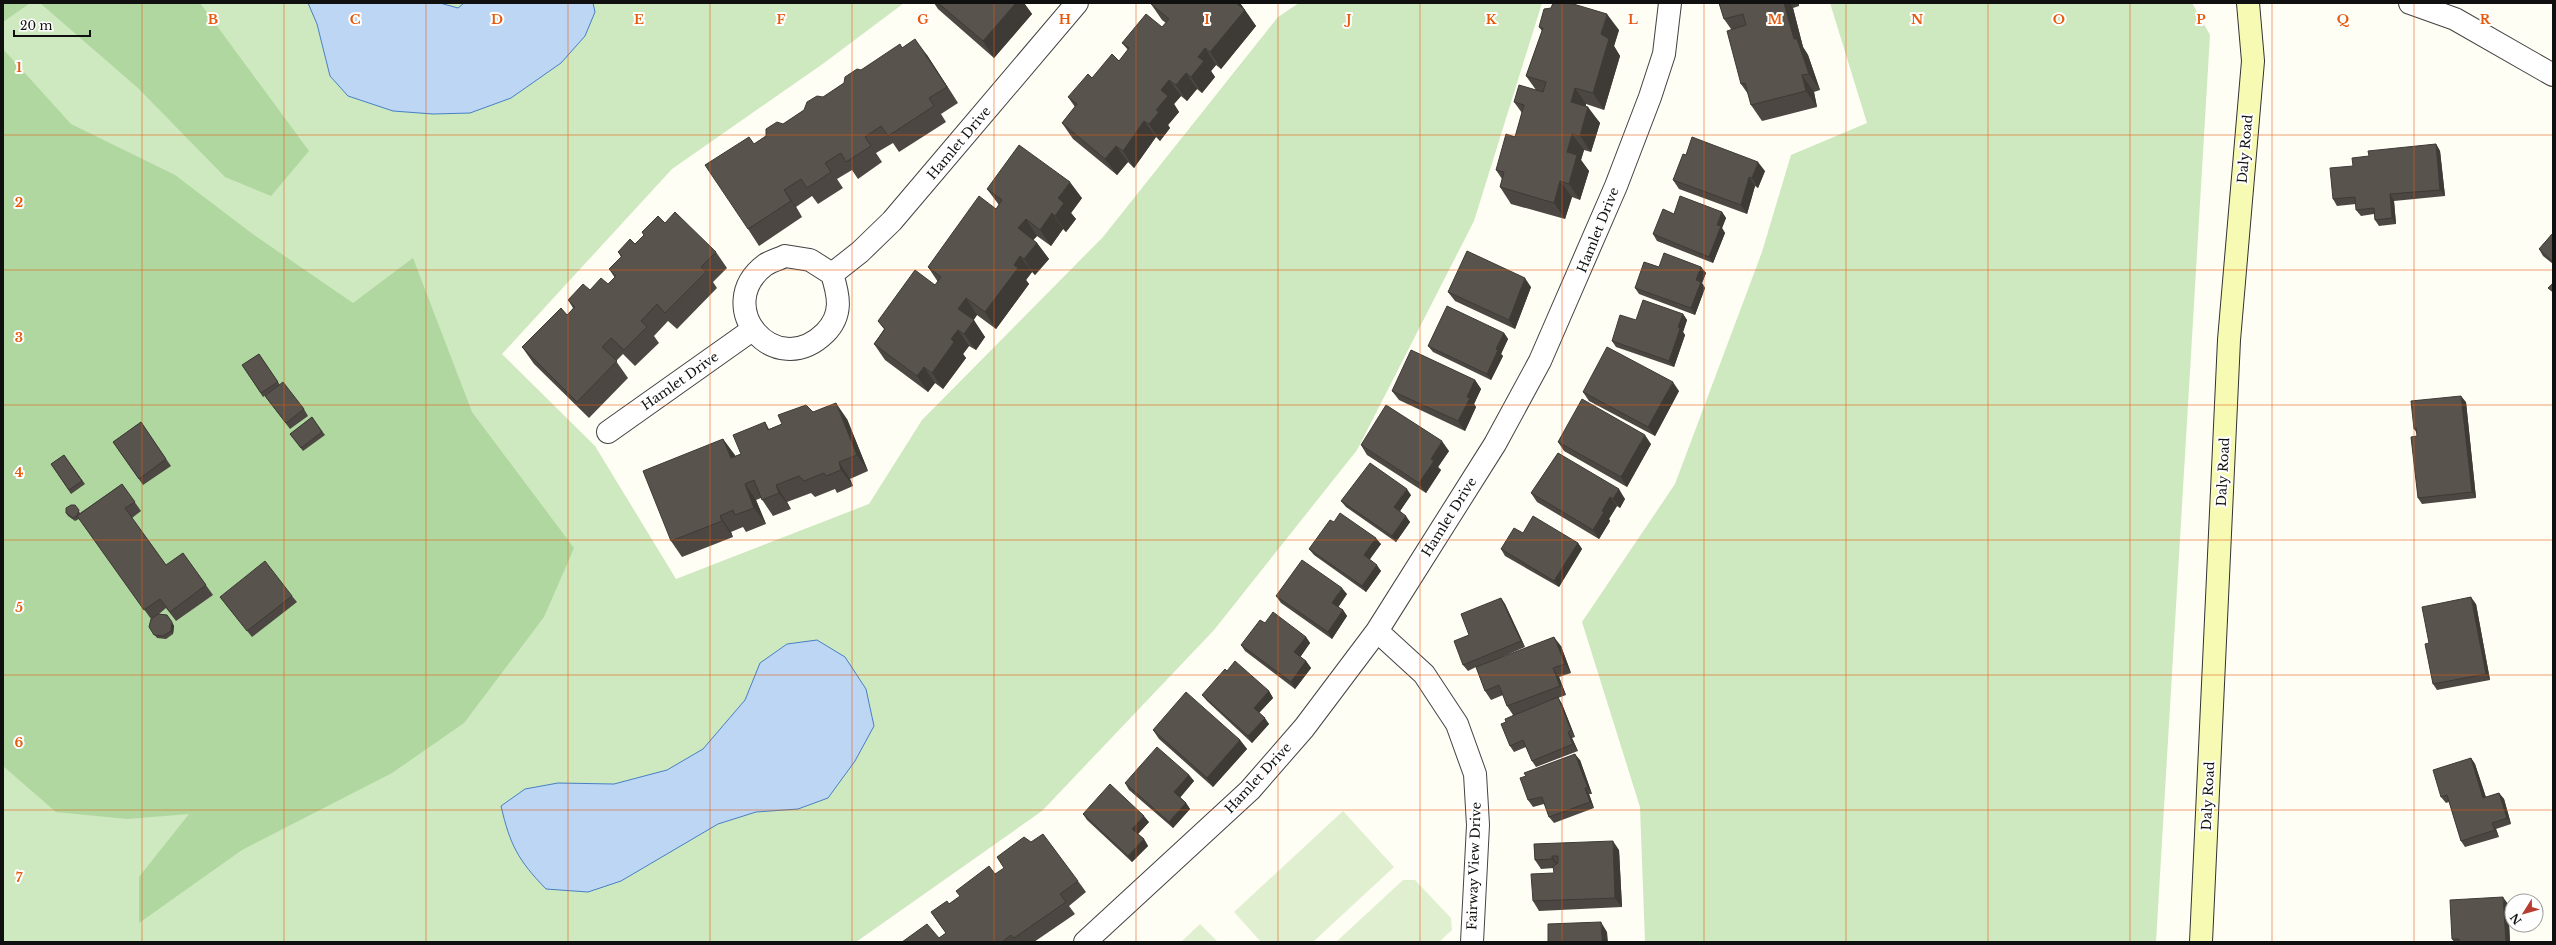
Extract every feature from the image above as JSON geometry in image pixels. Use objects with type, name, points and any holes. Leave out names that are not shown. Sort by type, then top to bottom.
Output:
[{"type":"main road","name":"Daly Road","points":[[2201,942],[2229,340],[2253,61],[2248,3]]},
{"type":"street","name":"Hamlet Drive","points":[[832,274],[860,252],[892,221],[1077,3]]},
{"type":"street","name":"Hamlet Drive","points":[[1084,942],[1250,790],[1304,728],[1377,631],[1495,444],[1540,361],[1585,261],[1650,97],[1664,54],[1670,3]]},
{"type":"street","points":[[2410,3],[2455,20],[2553,75]]},
{"type":"street","points":[[785,256],[810,260],[832,274],[838,293],[838,312],[832,325],[819,339],[802,347],[785,349],[767,344],[752,330],[746,316],[748,284],[765,265],[785,256]]},
{"type":"street","name":"Hamlet Drive","points":[[608,432],[752,330]]},
{"type":"street","name":"Fairway View Drive","points":[[1377,631],[1424,674],[1457,724],[1475,774],[1478,825],[1472,942]]},
{"type":"green space","points":[[3,3],[904,3],[824,63],[672,169],[502,354],[595,446],[676,579],[869,504],[922,420],[1103,237],[1278,17],[1299,3],[1542,3],[1474,221],[1357,450],[1214,630],[1042,811],[856,942],[3,942]]},
{"type":"green space","points":[[3,3],[30,3],[3,22]]},
{"type":"green space","points":[[40,3],[200,3],[309,151],[271,196],[225,177],[138,88]]},
{"type":"green space","points":[[1830,3],[2192,3],[2210,35],[2156,942],[1645,942],[1640,807],[1582,622],[1675,484],[1762,252],[1791,155],[1867,123]]},
{"type":"green space","points":[[3,49],[71,124],[175,175],[254,235],[353,303],[413,258],[472,412],[574,548],[544,617],[464,723],[392,773],[242,850],[139,923],[139,877],[189,814],[127,819],[56,812],[3,766]]},
{"type":"green space","points":[[1343,811],[1394,867],[1313,942],[1261,942],[1234,912]]},
{"type":"green space","points":[[1403,880],[1415,880],[1451,918],[1452,930],[1439,942],[1336,942]]},
{"type":"green space","points":[[1200,924],[1218,942],[1181,942]]},
{"type":"water","points":[[308,3],[440,3],[458,8],[464,3],[593,3],[595,12],[585,36],[561,63],[511,98],[470,113],[433,114],[393,111],[348,96],[330,76],[317,24]]},
{"type":"water","points":[[817,640],[845,657],[866,689],[874,726],[855,761],[828,798],[798,809],[756,812],[718,824],[621,881],[588,892],[546,889],[536,879],[516,851],[504,820],[501,806],[525,789],[558,783],[614,784],[667,770],[703,749],[745,700],[760,663],[787,644]]},
{"type":"building","points":[[938,3],[1016,3],[983,41]]},
{"type":"building","points":[[1151,3],[1236,3],[1245,10],[1210,52],[1205,48],[1198,57],[1204,61],[1191,77],[1186,73],[1176,85],[1169,80],[1161,90],[1168,96],[1156,110],[1159,112],[1149,124],[1144,121],[1123,151],[1116,146],[1105,159],[1062,123],[1077,104],[1068,97],[1088,74],[1092,78],[1112,54],[1119,61],[1129,48],[1122,43],[1146,14],[1162,27],[1169,19]]},
{"type":"building","points":[[1553,3],[1570,3],[1607,14],[1601,34],[1609,39],[1593,93],[1575,88],[1571,102],[1588,107],[1580,136],[1572,134],[1567,152],[1577,155],[1569,184],[1560,181],[1554,203],[1500,187],[1504,172],[1496,170],[1506,134],[1515,137],[1524,105],[1514,102],[1519,85],[1543,92],[1546,82],[1526,76],[1543,28],[1539,27],[1544,9],[1551,8]]},
{"type":"building","points":[[1719,3],[1784,3],[1794,39],[1797,39],[1809,74],[1802,75],[1806,91],[1751,105],[1745,83],[1741,84],[1727,31],[1746,25],[1743,14],[1724,19]]},
{"type":"building","points":[[915,39],[947,87],[929,98],[934,106],[888,136],[881,126],[865,137],[871,146],[846,162],[841,153],[825,163],[831,172],[807,188],[801,179],[784,190],[791,201],[748,229],[705,165],[749,137],[754,144],[766,136],[766,129],[777,122],[783,124],[804,110],[807,102],[817,96],[823,97],[844,83],[845,77],[857,69],[861,70],[900,44],[902,48]]},
{"type":"building","points":[[1692,137],[1758,162],[1752,178],[1749,177],[1741,205],[1673,180],[1683,154],[1686,155]]},
{"type":"building","points":[[2436,144],[2440,190],[2390,194],[2392,218],[2375,220],[2374,208],[2356,210],[2355,197],[2333,199],[2330,168],[2353,166],[2352,158],[2369,156],[2368,151]]},
{"type":"building","points":[[1019,145],[1070,182],[1058,198],[1064,203],[1055,216],[1052,213],[1040,230],[1026,219],[1018,228],[1037,243],[1024,259],[1020,256],[1014,265],[1018,268],[985,312],[966,298],[958,309],[974,320],[964,334],[958,330],[951,339],[954,342],[932,373],[924,367],[917,376],[874,344],[885,329],[878,321],[915,270],[935,285],[941,277],[928,267],[979,196],[996,209],[1002,200],[987,189]]},
{"type":"building","points":[[1680,196],[1722,212],[1717,225],[1721,226],[1709,257],[1653,234],[1663,209],[1674,214]]},
{"type":"building","points":[[675,212],[716,252],[701,267],[706,272],[665,313],[657,304],[641,321],[647,327],[624,350],[611,338],[602,347],[617,361],[577,402],[522,347],[561,308],[567,315],[575,307],[568,300],[583,284],[590,290],[601,278],[608,284],[616,276],[609,269],[622,256],[618,252],[630,239],[635,244],[644,235],[642,232],[658,216],[665,223]]},
{"type":"building","points":[[2553,233],[2553,262],[2539,249]]},
{"type":"building","points":[[1467,251],[1525,278],[1509,320],[1448,292]]},
{"type":"building","points":[[1664,253],[1701,267],[1696,280],[1701,282],[1691,308],[1635,288],[1644,262],[1659,267]]},
{"type":"building","points":[[2553,283],[2553,292],[2548,288]]},
{"type":"building","points":[[1643,300],[1683,314],[1678,327],[1680,329],[1669,361],[1612,341],[1620,315],[1636,320]]},
{"type":"building","points":[[1447,306],[1504,333],[1496,349],[1498,350],[1487,374],[1428,346]]},
{"type":"building","points":[[1607,347],[1673,382],[1648,427],[1583,392]]},
{"type":"building","points":[[1411,350],[1475,380],[1467,397],[1470,398],[1458,421],[1392,391]]},
{"type":"building","points":[[259,354],[278,382],[261,393],[242,365]]},
{"type":"building","points":[[283,382],[304,409],[286,423],[265,396]]},
{"type":"building","points":[[2461,396],[2472,492],[2418,498],[2411,437],[2417,436],[2416,428],[2414,429],[2411,401]]},
{"type":"building","points":[[1582,399],[1645,435],[1621,477],[1558,442]]},
{"type":"building","points":[[836,403],[857,455],[839,462],[841,470],[826,476],[824,473],[804,481],[799,476],[776,485],[779,493],[762,500],[754,480],[745,484],[754,508],[735,515],[733,510],[720,516],[722,521],[671,541],[643,471],[723,439],[731,458],[741,454],[733,435],[765,422],[768,430],[782,424],[778,415],[806,405],[813,412]]},
{"type":"building","points":[[1386,405],[1442,441],[1431,459],[1434,461],[1419,483],[1361,445]]},
{"type":"building","points":[[312,417],[322,432],[301,448],[290,434]]},
{"type":"building","points":[[141,422],[166,459],[139,479],[113,442]]},
{"type":"building","points":[[1558,453],[1619,489],[1613,499],[1610,497],[1602,511],[1604,512],[1593,530],[1531,493]]},
{"type":"building","points":[[64,455],[82,481],[69,490],[51,464]]},
{"type":"building","points":[[1370,463],[1407,489],[1394,507],[1406,516],[1392,536],[1341,501]]},
{"type":"building","points":[[122,484],[135,502],[125,508],[166,565],[183,553],[206,585],[170,612],[160,599],[144,610],[77,516]]},
{"type":"building","points":[[71,505],[75,505],[79,510],[77,516],[73,518],[66,513],[66,508]]},
{"type":"building","points":[[1340,513],[1376,538],[1364,555],[1377,565],[1362,586],[1309,549],[1330,520],[1334,522]]},
{"type":"building","points":[[1533,516],[1578,543],[1554,581],[1501,549],[1514,528],[1523,533]]},
{"type":"building","points":[[1302,560],[1342,588],[1332,603],[1343,610],[1328,632],[1276,596]]},
{"type":"building","points":[[265,561],[292,596],[247,631],[220,597]]},
{"type":"building","points":[[2471,597],[2486,674],[2433,684],[2425,644],[2429,643],[2422,607]]},
{"type":"building","points":[[1501,598],[1521,641],[1463,665],[1454,641],[1469,635],[1461,614]]},
{"type":"building","points":[[1273,612],[1306,637],[1294,652],[1306,661],[1291,682],[1241,645],[1260,620],[1265,623]]},
{"type":"building","points":[[158,614],[167,615],[172,622],[171,631],[163,636],[154,635],[149,627],[151,619]]},
{"type":"building","points":[[1554,637],[1565,664],[1553,668],[1560,686],[1507,706],[1499,685],[1485,691],[1476,667]]},
{"type":"building","points":[[1235,661],[1269,691],[1254,708],[1265,718],[1248,736],[1202,695],[1225,669],[1227,671]]},
{"type":"building","points":[[1186,692],[1240,740],[1207,778],[1153,730]]},
{"type":"building","points":[[1558,697],[1571,730],[1568,732],[1573,744],[1532,761],[1523,740],[1510,746],[1501,724],[1506,722],[1505,719]]},
{"type":"building","points":[[1157,747],[1189,775],[1174,792],[1186,803],[1169,822],[1125,783]]},
{"type":"building","points":[[1575,754],[1588,788],[1585,788],[1590,802],[1549,817],[1542,797],[1528,800],[1520,778],[1526,776],[1524,773]]},
{"type":"building","points":[[2471,758],[2483,798],[2499,793],[2507,818],[2492,823],[2495,830],[2461,841],[2447,795],[2441,797],[2433,770]]},
{"type":"building","points":[[1110,784],[1144,816],[1132,829],[1144,839],[1128,856],[1083,814]]},
{"type":"building","points":[[1043,834],[1078,881],[1060,894],[1066,902],[1014,938],[1011,935],[1002,942],[902,942],[927,924],[939,938],[946,933],[931,912],[947,901],[949,904],[960,896],[956,891],[989,866],[995,874],[1004,868],[997,857],[1024,837],[1031,842]]},
{"type":"building","points":[[1613,841],[1615,898],[1533,901],[1531,874],[1554,873],[1553,866],[1558,863],[1558,856],[1552,856],[1552,859],[1535,860],[1534,844]]},
{"type":"building","points":[[2503,897],[2504,933],[2505,933],[2506,942],[2459,942],[2459,939],[2452,939],[2450,900]]},
{"type":"building","points":[[1601,922],[1602,942],[1548,942],[1548,924]]}]
